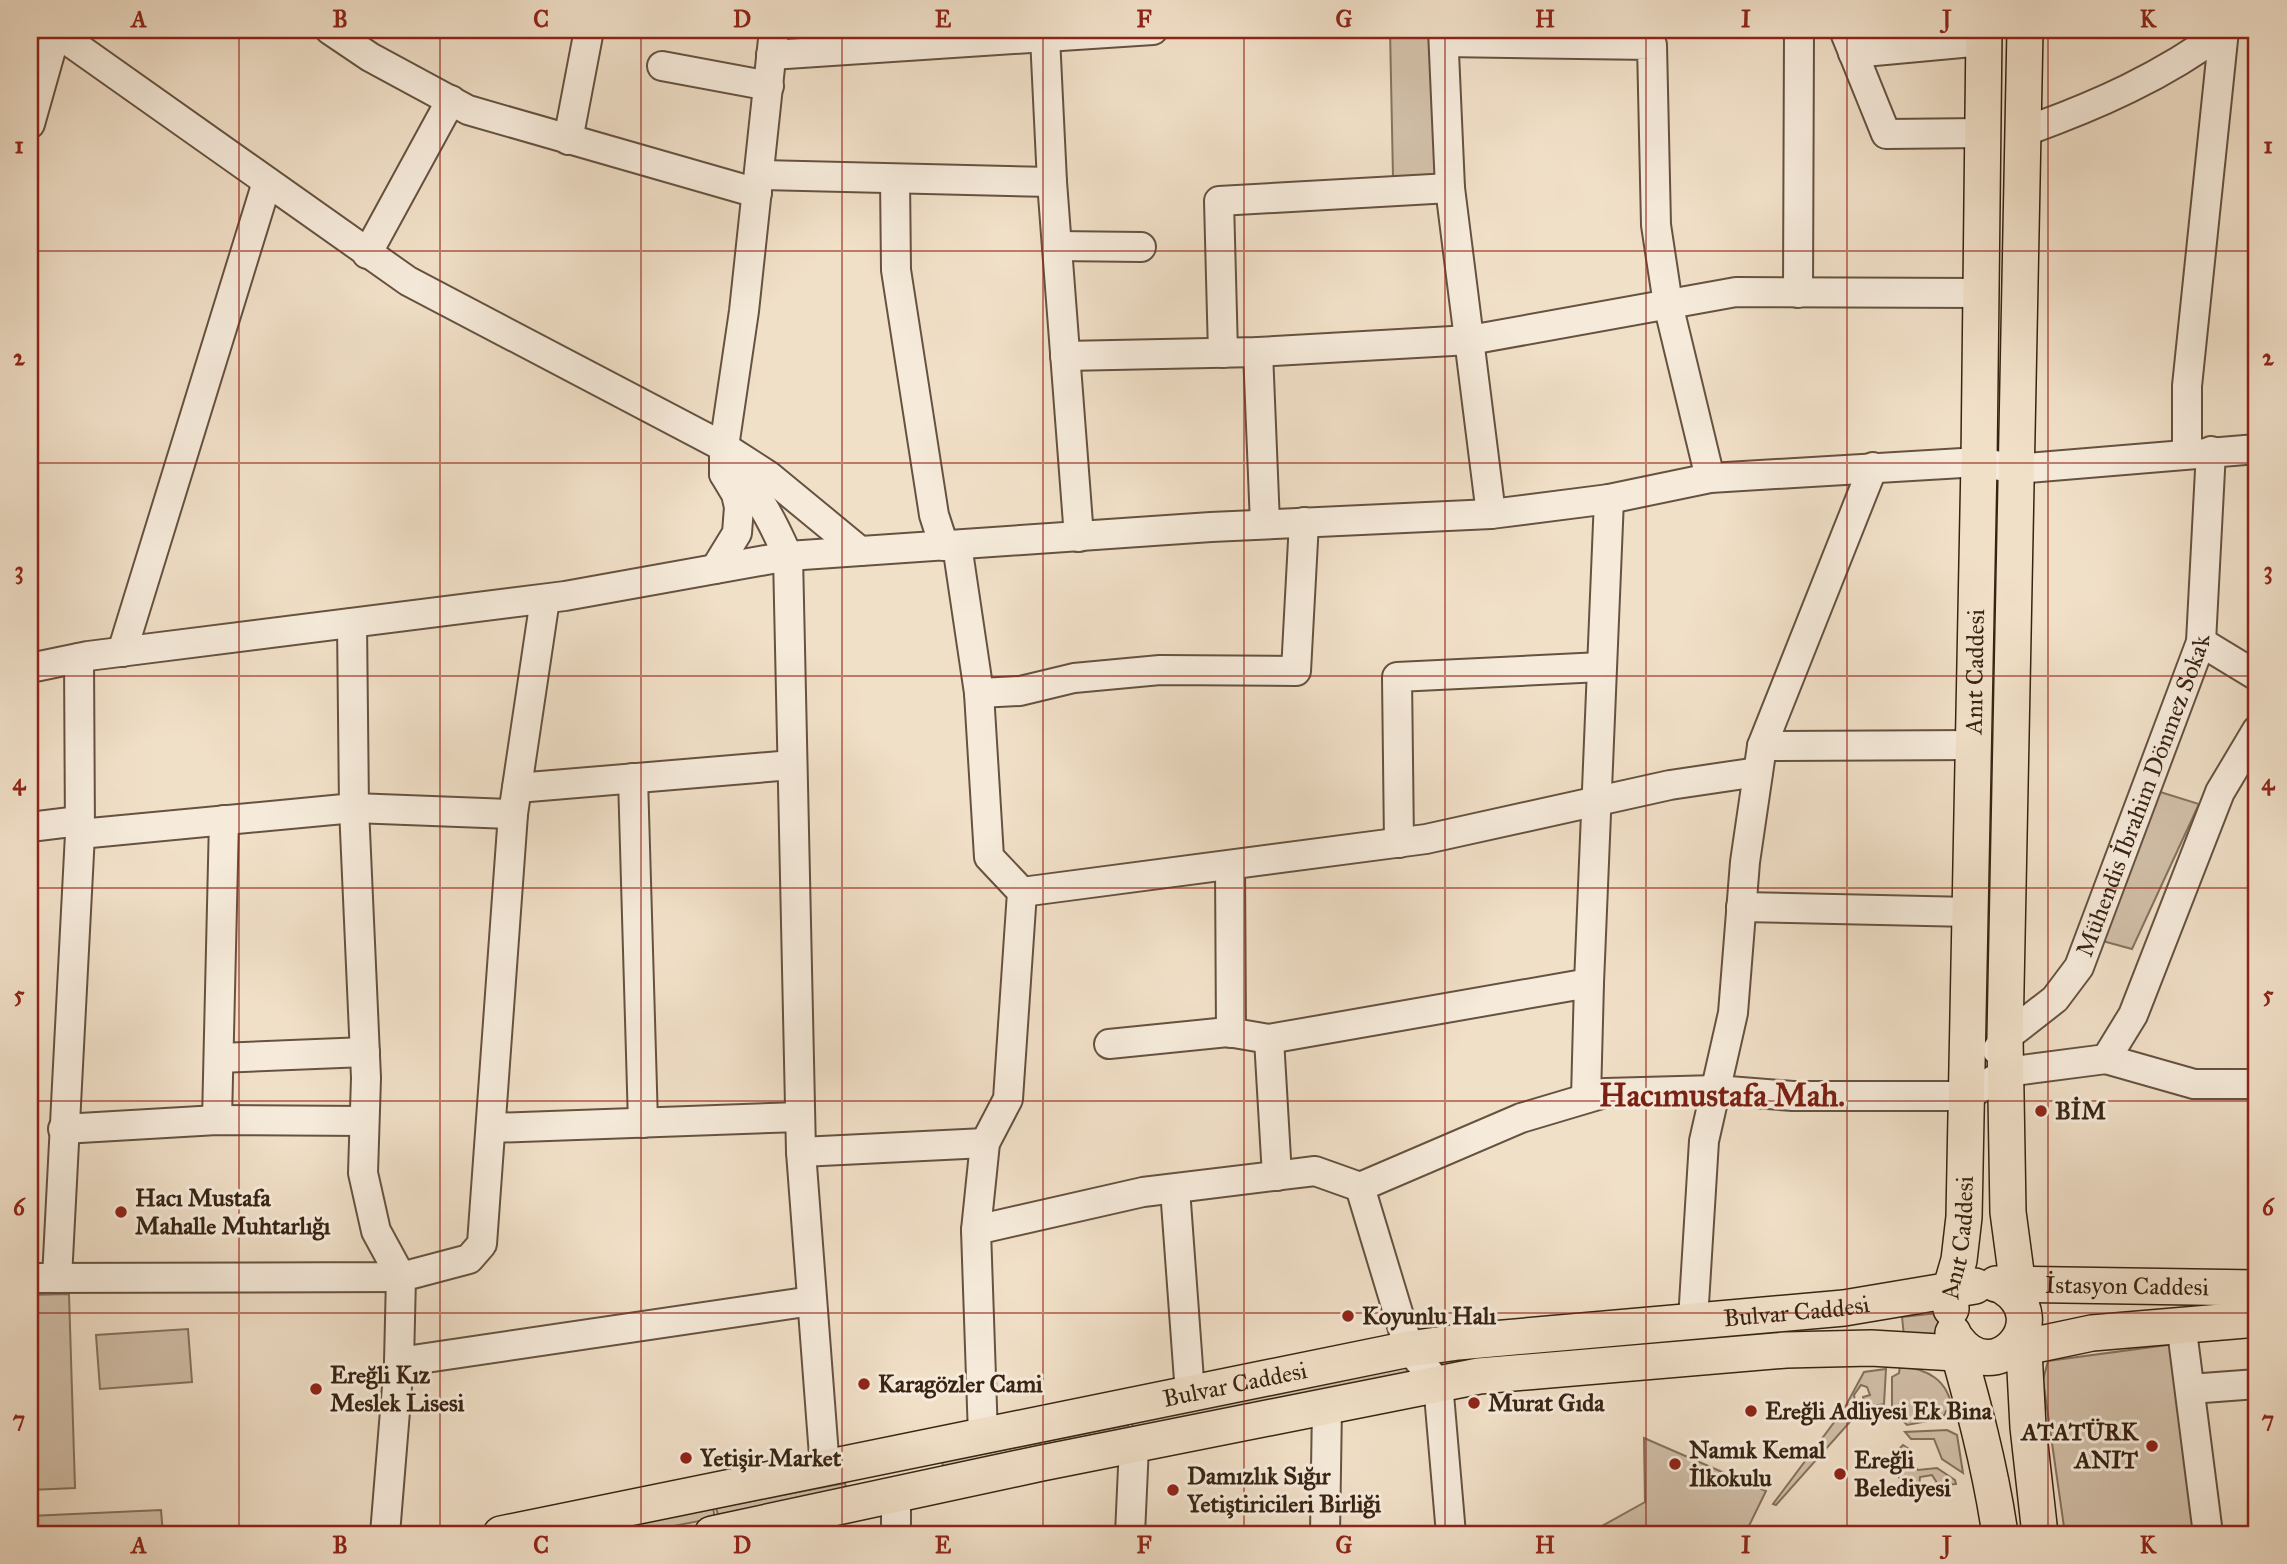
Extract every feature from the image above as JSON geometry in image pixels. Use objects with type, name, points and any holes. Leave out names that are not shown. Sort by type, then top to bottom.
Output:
[{"type":"main road","points":[[2000,1534],[1981,1430],[1988,1320],[2008,1212],[2006,1055],[2025,30]]},
{"type":"main road","name":"Anıt Caddesi","points":[[1984,35],[1979,462],[1963,1239],[1988,1320]]},
{"type":"main road","name":"İstasyon Caddesi","points":[[1988,1320],[2257,1289]]},
{"type":"main road","name":"Bulvar Caddesi","points":[[501,1534],[1409,1349],[1458,1342],[1844,1308],[1988,1320]]},
{"type":"main road","points":[[712,1534],[896,1497],[1042,1463],[1438,1383],[1545,1368],[1786,1350],[1871,1348],[1988,1320],[2092,1333],[2181,1323],[2257,1319]]},
{"type":"main road","points":[[1988,1320],[2028,1427],[2040,1534]]},
{"type":"street","points":[[330,30],[370,57],[468,110],[568,140],[758,184],[895,179],[1052,183]]},
{"type":"street","points":[[568,140],[589,30]]},
{"type":"street","points":[[715,569],[737,533],[740,507],[724,461],[773,42],[1045,37],[1153,30]]},
{"type":"street","points":[[1798,293],[1799,30]]},
{"type":"street","points":[[2023,132],[2103,103],[2195,53],[2225,30]]},
{"type":"street","name":"Mühendis İbrahim Dönmez Sokak","points":[[1967,1097],[2055,999],[2079,967],[2202,642],[2199,452],[2188,386],[2225,30]]},
{"type":"street","points":[[30,124],[54,31],[408,281],[724,461],[769,476],[860,551]]},
{"type":"street","points":[[1983,134],[1886,134],[1848,41],[1984,35]]},
{"type":"street","points":[[1491,514],[1450,188],[1444,36],[1652,37],[1656,225],[1668,304],[1710,478]]},
{"type":"street","points":[[1045,37],[1052,183],[1079,537]]},
{"type":"street","points":[[662,66],[769,86]]},
{"type":"street","points":[[367,254],[451,100]]},
{"type":"street","points":[[895,179],[896,270],[934,515],[951,545],[979,693],[989,857],[1022,892],[1008,1099],[985,1143],[976,1230],[984,1436]]},
{"type":"street","points":[[122,652],[267,182]]},
{"type":"street","points":[[1223,353],[1219,201],[1450,188]]},
{"type":"street","points":[[1057,246],[1141,247]]},
{"type":"street","points":[[1065,356],[1258,352],[1469,341],[1736,292],[1981,293]]},
{"type":"street","points":[[1258,352],[1265,524]]},
{"type":"street","points":[[30,668],[122,652],[545,598],[788,556],[1265,524],[1491,514],[1608,499],[1710,478],[1979,462],[2016,469],[2257,449]]},
{"type":"street","points":[[724,461],[768,514],[788,556],[801,1152],[825,1469]]},
{"type":"street","points":[[1693,1320],[1704,1141],[1733,1013],[1741,907],[1760,759],[1873,467]]},
{"type":"street","points":[[1586,1098],[1608,499]]},
{"type":"street","points":[[979,693],[1020,691],[1074,678],[1160,670],[1296,671],[1304,523]]},
{"type":"street","points":[[79,658],[80,827],[63,1129],[43,1278],[401,1277],[469,1259],[482,1244],[515,801],[545,598]]},
{"type":"street","points":[[352,623],[354,808],[365,1052],[363,1173],[367,1203],[376,1231],[401,1277],[399,1362],[385,1534]]},
{"type":"street","points":[[2202,642],[2257,676]]},
{"type":"street","points":[[1399,843],[1396,677],[1601,667]]},
{"type":"street","points":[[2106,1059],[2133,1015],[2220,792],[2257,730]]},
{"type":"street","points":[[1022,892],[1399,843],[1595,800],[1760,759],[1974,746]]},
{"type":"street","points":[[30,827],[224,820],[354,808],[515,801],[633,778],[792,765]]},
{"type":"street","points":[[633,778],[643,1123]]},
{"type":"street","points":[[217,1120],[224,820]]},
{"type":"street","points":[[1230,866],[1231,1033]]},
{"type":"street","points":[[1741,907],[1971,912]]},
{"type":"street","points":[[1109,1044],[1231,1033],[1269,1039],[1589,983]]},
{"type":"street","points":[[1269,1039],[1277,1176]]},
{"type":"street","points":[[219,1058],[365,1052]]},
{"type":"street","points":[[2006,1055],[2106,1059],[2194,1084],[2257,1084]]},
{"type":"street","points":[[976,1230],[1143,1192],[1315,1171],[1360,1187],[1521,1118],[1605,1093],[1716,1090],[1793,1097],[1967,1097]]},
{"type":"street","points":[[491,1128],[800,1117]]},
{"type":"street","points":[[63,1129],[217,1120],[364,1121]]},
{"type":"street","points":[[801,1152],[985,1143]]},
{"type":"street","points":[[1360,1187],[1409,1349],[1438,1383],[1451,1534]]},
{"type":"street","points":[[1175,1189],[1190,1394]]},
{"type":"street","points":[[399,1362],[812,1301]]},
{"type":"street","points":[[2181,1323],[2208,1534]]},
{"type":"street","points":[[2190,1389],[2257,1384]]},
{"type":"street","points":[[1325,1534],[1327,1406]]},
{"type":"street","points":[[1130,1534],[1134,1446]]},
{"type":"street","points":[[896,1497],[896,1534]]},
{"type":"shaded area","points":[[1390,30],[1431,30],[1443,177],[1393,177]]},
{"type":"shaded area","points":[[2157,791],[2199,804],[2132,949],[2099,940]]},
{"type":"shaded area","points":[[69,1294],[75,1488],[30,1490],[30,1295]]},
{"type":"shaded area","points":[[1938,1313],[1939,1334],[1904,1336],[1902,1317]]},
{"type":"shaded area","points":[[188,1329],[192,1382],[100,1389],[96,1335]]},
{"type":"shaded area","points":[[2175,1344],[2198,1534],[2065,1534],[2043,1380],[2048,1361]]},
{"type":"shaded area","points":[[1406,1363],[1408,1374],[1135,1433],[1131,1422]]},
{"type":"shaded area","points":[[1900,1366],[1928,1373],[1941,1383],[1952,1409],[1946,1411],[1943,1418],[1907,1425],[1892,1409],[1892,1377],[1899,1373]]},
{"type":"shaded area","points":[[1886,1369],[1884,1404],[1864,1408],[1863,1397],[1870,1395],[1867,1387],[1861,1385],[1854,1395],[1857,1414],[1776,1505],[1773,1504],[1844,1409],[1864,1372]]},
{"type":"shaded area","points":[[1128,1425],[1129,1433],[945,1472],[942,1462]]},
{"type":"shaded area","points":[[1947,1430],[1957,1435],[1963,1473],[1942,1459],[1934,1439],[1911,1439],[1905,1432]]},
{"type":"shaded area","name":"Namık Kemal İlkokulu","points":[[1644,1438],[1766,1491],[1745,1534],[1633,1534],[1602,1526],[1645,1502]]},
{"type":"shaded area","points":[[1903,1445],[1909,1449],[1909,1458],[1918,1470],[1937,1468],[1955,1480],[1956,1484],[1939,1486],[1932,1475],[1920,1477],[1919,1486],[1904,1485],[1888,1460]]},
{"type":"shaded area","points":[[845,1483],[847,1491],[719,1518],[716,1508]]},
{"type":"shaded area","points":[[713,1508],[715,1518],[632,1534],[600,1534],[599,1531]]},
{"type":"shaded area","points":[[161,1510],[163,1534],[30,1534],[30,1516]]},
{"type":"place","name":"BİM","points":[[2041,1111]]},
{"type":"place","name":"Hacı Mustafa Mahalle Muhtarlığı","points":[[121,1212]]},
{"type":"place","name":"Koyunlu Halı","points":[[1348,1316]]},
{"type":"place","name":"Karagözler Cami","points":[[864,1384]]},
{"type":"place","name":"Ereğli Kız Meslek Lisesi","points":[[316,1389]]},
{"type":"place","name":"Murat Gıda","points":[[1474,1403]]},
{"type":"place","name":"Ereğli Adliyesi Ek Bina","points":[[1751,1411]]},
{"type":"place","name":"ATATÜRK ANIT","points":[[2152,1446]]},
{"type":"place","name":"Yetişir Market","points":[[686,1458]]},
{"type":"place","name":"Namık Kemal İlkokulu","points":[[1675,1464]]},
{"type":"place","name":"Ereğli Belediyesi","points":[[1840,1474]]},
{"type":"place","name":"Damızlık Sığır Yetiştiricileri Birliği","points":[[1173,1490]]},
{"type":"district","name":"Hacımustafa Mah.","points":[[1722,1095]]}]
